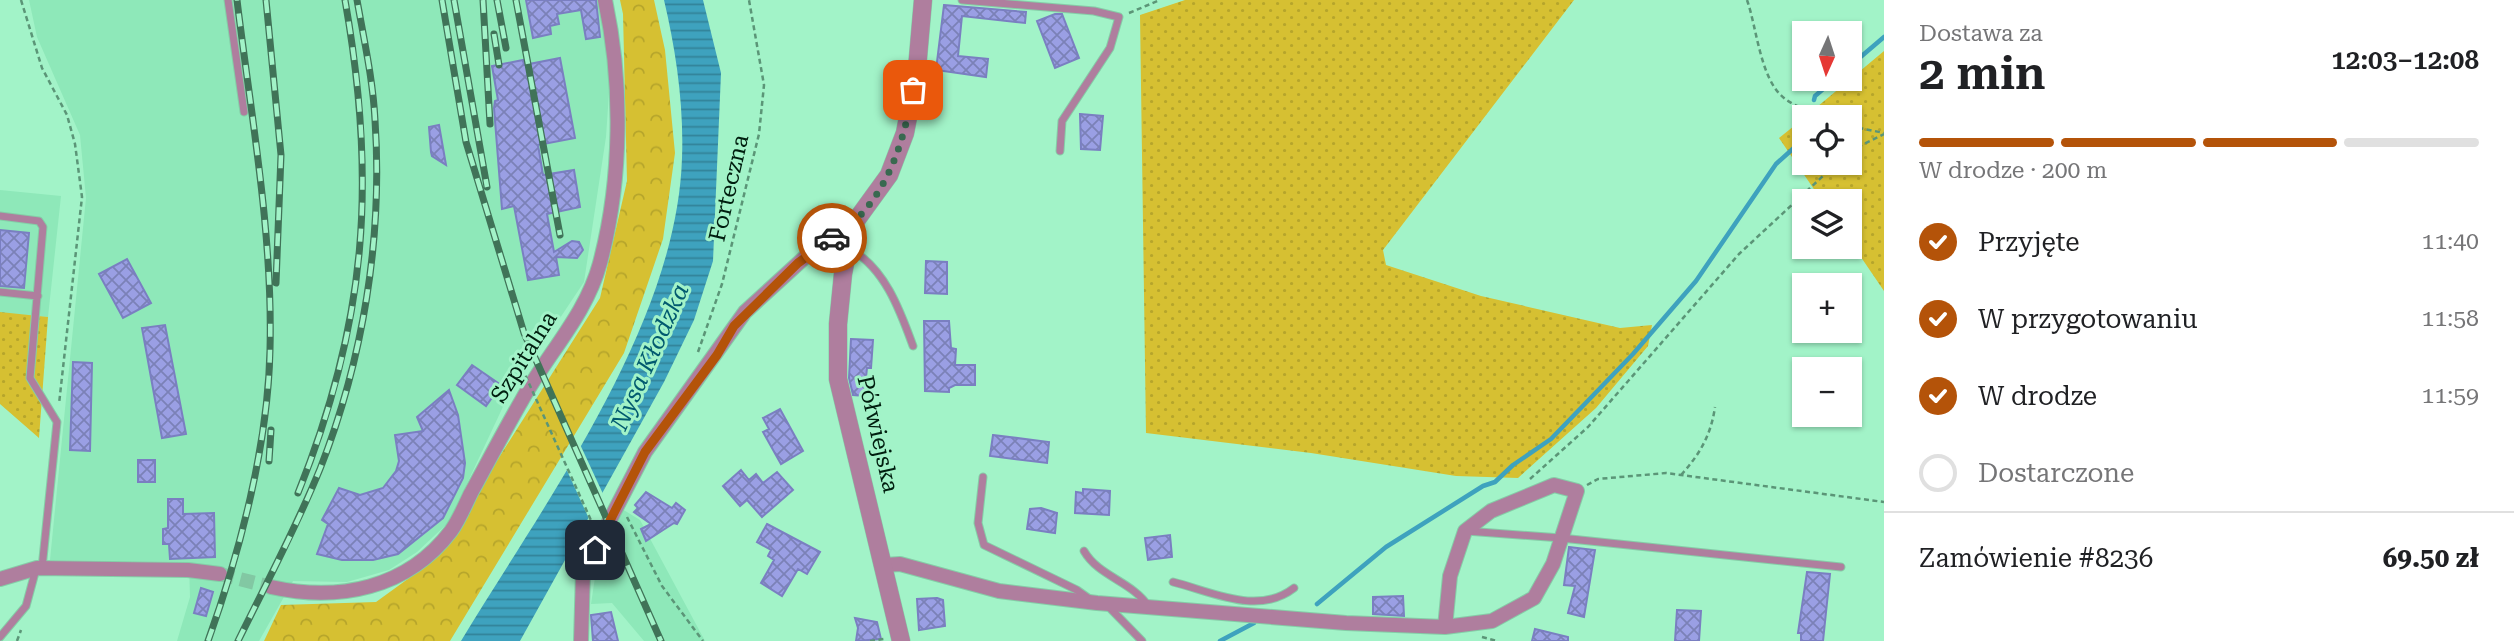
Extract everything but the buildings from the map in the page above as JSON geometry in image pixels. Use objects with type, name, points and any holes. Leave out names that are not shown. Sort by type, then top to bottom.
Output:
[{"type":"street","name":"Szpitalna","points":[[271,587],[314,593],[358,591],[397,577],[431,550],[451,530],[523,397],[590,294],[601,261],[616,142],[614,40],[605,0]]},
{"type":"street","name":"Półwiejska","points":[[904,640],[838,379],[838,324],[852,226],[889,175],[899,154],[917,69],[923,0]]},
{"type":"street","points":[[582,641],[583,572],[645,452],[745,312],[815,248],[852,226]]},
{"type":"street","points":[[885,565],[900,564],[999,591],[1100,603],[1149,608],[1256,610],[1445,627],[1493,621],[1534,598],[1553,564],[1577,491],[1554,485],[1491,510],[1465,531],[1450,576],[1445,627]]},
{"type":"street","points":[[0,579],[39,568],[188,570],[220,574]]},
{"type":"lane","points":[[228,0],[244,112]]},
{"type":"lane","points":[[962,0],[1094,11],[1119,17],[1110,48],[1062,121],[1060,151]]},
{"type":"lane","points":[[0,216],[39,221],[43,227],[30,378],[57,422],[39,568],[26,606],[0,637]]},
{"type":"lane","points":[[848,248],[865,257],[886,285],[913,346]]},
{"type":"lane","points":[[0,292],[38,296]]},
{"type":"lane","points":[[984,477],[978,523],[984,545],[1100,603],[1142,641]]},
{"type":"lane","points":[[1465,531],[1561,538],[1841,567]]},
{"type":"lane","points":[[1084,551],[1091,563],[1132,587],[1149,608]]},
{"type":"lane","points":[[1173,582],[1256,610],[1279,600],[1294,588]]},
{"type":"path","points":[[21,0],[42,68],[67,115],[80,172],[82,197],[57,422]]},
{"type":"path","name":"Forteczna","points":[[698,353],[722,284],[759,134],[764,85],[749,0]]},
{"type":"path","points":[[1119,17],[1160,0]]},
{"type":"path","points":[[1746,0],[1763,63],[1773,87],[1796,105]]},
{"type":"path","points":[[1862,129],[1884,134]]},
{"type":"path","points":[[1862,145],[1884,134]]},
{"type":"path","points":[[1523,497],[1522,486],[1588,427],[1739,254],[1824,175]]},
{"type":"path","points":[[515,389],[518,370],[522,368],[604,549]]},
{"type":"path","points":[[1681,475],[1699,454],[1713,423],[1715,407]]},
{"type":"path","points":[[1577,491],[1598,479],[1638,473],[1681,475],[1884,502]]},
{"type":"path","points":[[617,507],[628,518],[662,586],[684,620],[703,641]]},
{"type":"shaded area","points":[[29,0],[601,0],[611,63],[606,137],[584,282],[508,396],[449,522],[417,552],[389,570],[347,582],[293,581],[259,641],[177,641],[190,597],[189,562],[50,560],[86,198],[80,135],[37,37]]},
{"type":"shaded area","points":[[0,190],[61,196],[48,317],[0,313]]},
{"type":"shaded area","points":[[622,509],[640,520],[705,641],[644,641],[612,603],[591,604],[597,564]]},
{"type":"green space","points":[[620,0],[654,0],[665,50],[675,153],[663,239],[624,353],[450,641],[264,641],[281,605],[376,602],[434,560],[600,298],[627,181],[623,14]]},
{"type":"green space","points":[[1185,0],[1574,0],[1383,250],[1386,265],[1481,296],[1620,328],[1652,325],[1648,346],[1596,408],[1518,478],[1456,476],[1311,453],[1146,433],[1140,15]]},
{"type":"green space","points":[[1884,51],[1884,291],[1862,259],[1862,189],[1814,189],[1804,175],[1862,175],[1862,105],[1819,105],[1836,91],[1862,91],[1862,69]]},
{"type":"green space","points":[[1792,128],[1792,157],[1779,138]]},
{"type":"green space","points":[[0,312],[48,317],[39,438],[0,404]]},
{"type":"water","name":"Nysa Kłodzka","points":[[664,0],[703,0],[721,73],[713,261],[694,320],[664,382],[520,641],[461,641],[567,471],[601,410],[632,347],[657,284],[675,221],[682,158],[678,78]]},
{"type":"pier","points":[[578,440],[604,496],[590,521],[564,464]]},
{"type":"waterway","points":[[1862,56],[1884,37]]},
{"type":"waterway","points":[[1814,100],[1821,91]]},
{"type":"waterway","points":[[1317,604],[1386,547],[1483,486],[1495,482],[1513,465],[1551,439],[1633,354],[1696,281],[1776,164],[1792,150]]},
{"type":"waterway","points":[[1220,641],[1254,623]]},
{"type":"tunnel","points":[[220,574],[271,587]]},
{"type":"railway","points":[[208,641],[231,571],[250,498],[264,423],[270,350],[265,218],[237,0]]},
{"type":"railway","points":[[266,0],[281,155],[276,283]]},
{"type":"railway","points":[[298,493],[339,369],[352,310],[359,250],[361,129],[345,0]]},
{"type":"railway","points":[[238,641],[320,469],[348,385],[367,298],[376,209],[377,164],[372,90],[357,0]]},
{"type":"railway","points":[[442,0],[466,142],[524,333],[661,641]]},
{"type":"railway","points":[[454,0],[487,187]]},
{"type":"railway","points":[[483,0],[490,124]]},
{"type":"railway","points":[[497,0],[506,48]]},
{"type":"railway","points":[[516,0],[560,235]]},
{"type":"railway","points":[[494,34],[499,65]]},
{"type":"railway","points":[[269,461],[271,430]]},
{"type":"way so far","points":[[832,238],[852,226],[889,175],[905,133],[913,90]]},
{"type":"route","points":[[595,550],[645,452],[717,355],[734,326],[745,312],[798,263],[832,238]]}]
